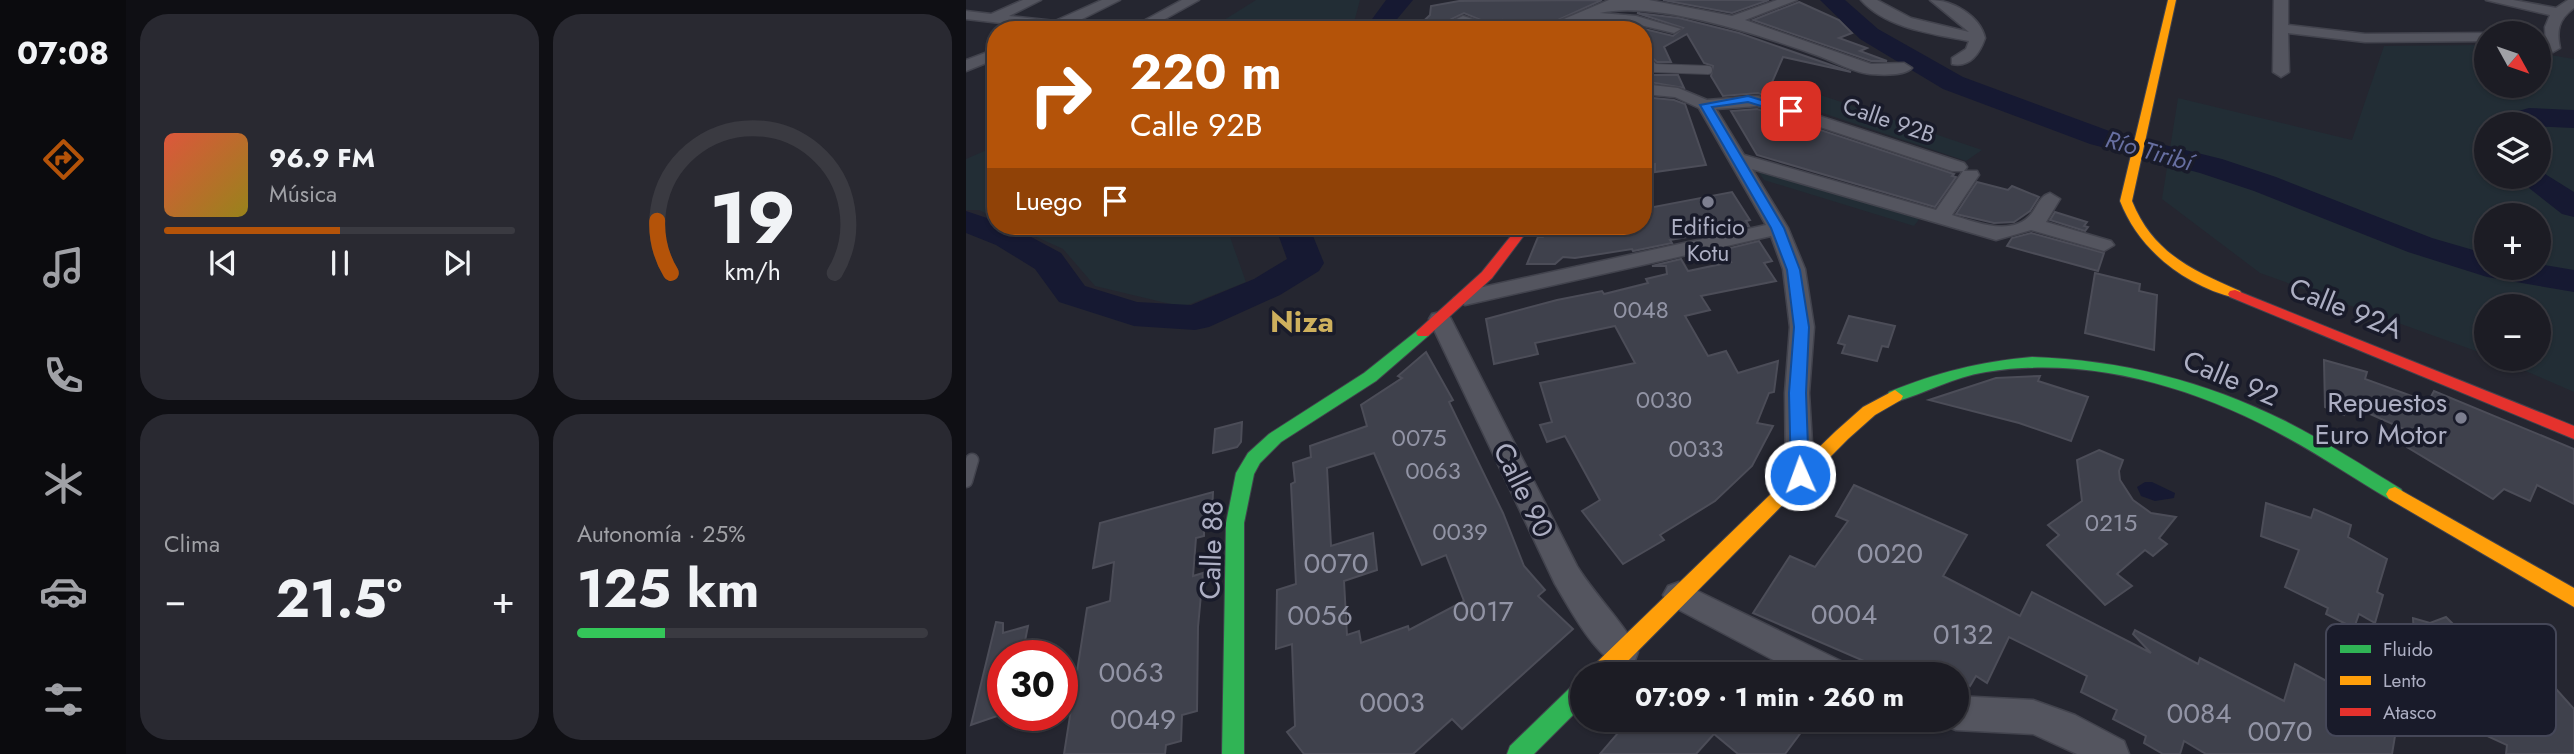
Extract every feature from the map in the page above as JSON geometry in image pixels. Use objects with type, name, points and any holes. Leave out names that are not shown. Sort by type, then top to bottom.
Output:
[{"type":"main road","name":"Calle 92A","points":[[2172,0],[2126,201],[2129,217],[2139,233],[2156,251],[2183,270],[2574,433]]},
{"type":"main road","name":"Calle 88","points":[[1233,754],[1236,523],[1238,494],[1244,472],[1256,455],[1275,440],[1363,382],[1465,299],[1519,235]]},
{"type":"main road","name":"Calle 92","points":[[1612,662],[1800,475],[1876,405],[1904,389],[1965,368],[2007,361],[2065,360],[2117,367],[2170,379],[2263,417],[2574,598]]},
{"type":"main road","points":[[1518,754],[1570,703]]},
{"type":"street","points":[[966,29],[1034,0]]},
{"type":"street","points":[[1066,21],[1113,0]]},
{"type":"street","points":[[1151,21],[1192,0]]},
{"type":"street","points":[[1733,20],[1790,0]]},
{"type":"street","points":[[1868,0],[1882,12],[1906,23],[1978,38]]},
{"type":"street","points":[[1937,0],[1973,24],[1978,38],[1971,55],[1957,61]]},
{"type":"street","points":[[2281,0],[2281,72]]},
{"type":"street","points":[[2493,0],[2558,13]]},
{"type":"street","points":[[1570,21],[1613,3],[1638,2],[1733,20],[1870,69],[1904,68]]},
{"type":"street","points":[[2552,27],[2558,13],[2574,2]]},
{"type":"street","points":[[966,15],[1013,21]]},
{"type":"street","points":[[1584,16],[1608,21]]},
{"type":"street","points":[[1652,27],[1674,29]]},
{"type":"street","points":[[2281,28],[2365,38],[2474,37]]},
{"type":"street","points":[[966,66],[987,56]]},
{"type":"street","name":"Calle 92B","points":[[1652,90],[1678,93],[1705,105],[1758,101],[1964,171],[1940,218]]},
{"type":"street","points":[[1705,105],[1778,228],[1794,270],[1802,327],[1797,393],[1800,475]]},
{"type":"street","points":[[1738,159],[1996,234],[2031,224],[2037,220],[2050,199]]},
{"type":"street","points":[[2031,224],[2104,244]]},
{"type":"street","points":[[1465,299],[1778,228]]},
{"type":"street","name":"Calle 90","points":[[1440,319],[1566,575],[1584,605],[1622,652]]},
{"type":"street","points":[[1679,595],[1810,662]]},
{"type":"street","points":[[1969,714],[2033,717],[2063,727],[2111,754]]},
{"type":"lane","points":[[1654,68],[1708,70]]},
{"type":"lane","points":[[966,481],[972,460]]},
{"type":"shaded area","points":[[1256,0],[1360,0],[1354,21],[1222,21]]},
{"type":"shaded area","points":[[2474,45],[2474,98],[2552,98],[2552,55],[2574,59],[2574,392],[2526,371],[2551,371],[2551,294],[2474,294],[2474,350],[2260,273],[2162,199],[2178,98],[2352,140],[2384,46]]},
{"type":"shaded area","points":[[1781,86],[1797,87],[1982,150],[1966,161],[1775,97]]},
{"type":"shaded area","points":[[987,150],[987,214],[979,210],[966,210],[966,159]]},
{"type":"shaded area","points":[[1757,170],[1920,218],[1914,226],[1764,180]]},
{"type":"shaded area","points":[[1032,235],[1231,235],[1246,282],[1183,307],[1095,286],[1063,249]]},
{"type":"water","points":[[2145,482],[2152,482],[2175,493],[2174,498],[2155,501],[2141,496],[2137,487]]},
{"type":"building","points":[[1602,0],[1556,21],[1483,21],[1464,13],[1447,21],[1424,21],[1430,15],[1431,6],[1459,1]]},
{"type":"building","points":[[1663,0],[1769,0],[1732,13]]},
{"type":"building","points":[[1799,2],[1839,20],[1852,33],[1839,38],[1867,48],[1860,51],[1887,61],[1871,61],[1753,20]]},
{"type":"building","points":[[1637,13],[1679,18],[1739,33],[1851,72],[1783,57],[1766,96],[1758,93],[1723,96],[1711,76],[1713,66],[1704,63],[1687,34],[1664,47],[1671,62],[1657,62],[1652,58],[1652,31],[1673,36],[1683,28]]},
{"type":"building","points":[[1652,75],[1678,75],[1684,88],[1652,83]]},
{"type":"building","points":[[1652,98],[1685,104],[1706,165],[1655,172],[1655,164],[1652,164]]},
{"type":"building","points":[[1757,109],[1954,174],[1952,176],[1956,177],[1935,207],[1757,155],[1731,111]]},
{"type":"building","points":[[1977,182],[2008,190],[2012,186],[2039,197],[2030,211],[2014,222],[1994,223],[1956,214]]},
{"type":"building","points":[[1732,192],[1750,220],[1746,221],[1749,226],[1670,240],[1672,243],[1633,251],[1563,257],[1555,264],[1527,264],[1538,237],[1544,235],[1652,235],[1652,207]]},
{"type":"building","points":[[2055,212],[2087,222],[2084,226],[2088,227],[2085,231],[2050,220]]},
{"type":"building","points":[[2031,233],[2104,253],[2098,271],[2007,246],[2012,238]]},
{"type":"building","points":[[1759,241],[1772,261],[1764,263],[1776,281],[1701,296],[1710,310],[1685,316],[1708,356],[1726,351],[1738,373],[1778,361],[1774,392],[1769,393],[1757,423],[1773,426],[1752,466],[1715,501],[1660,535],[1664,540],[1623,564],[1582,511],[1600,500],[1565,436],[1547,442],[1540,425],[1552,422],[1540,383],[1635,363],[1615,326],[1535,343],[1538,354],[1494,364],[1486,319],[1557,300],[1602,291],[1604,294],[1648,283],[1646,279],[1667,274],[1666,266],[1652,266],[1681,259],[1688,271],[1731,262],[1722,250]]},
{"type":"building","points":[[2095,273],[2140,284],[2139,291],[2157,295],[2154,350],[2085,333]]},
{"type":"building","points":[[1849,316],[1895,326],[1888,347],[1882,346],[1877,361],[1842,353],[1845,345],[1838,343]]},
{"type":"building","points":[[1426,352],[1453,400],[1449,402],[1503,513],[1524,566],[1545,590],[1538,596],[1573,629],[1462,729],[1452,719],[1413,754],[1304,754],[1287,732],[1295,726],[1292,644],[1276,649],[1277,590],[1296,584],[1291,484],[1295,482],[1293,463],[1311,457],[1310,446],[1367,426],[1361,405],[1402,378],[1398,376]],"holes":[[[1374,453],[1422,565],[1446,555],[1464,601],[1409,630],[1408,626],[1361,643],[1359,631],[1347,635],[1344,581],[1377,570],[1373,533],[1331,546],[1327,468]]]},
{"type":"building","name":"Repuestos Euro Motor","points":[[2324,360],[2367,372],[2365,379],[2428,402],[2434,391],[2574,449],[2574,504],[2537,485],[2530,501],[2504,489],[2493,499],[2407,447],[2413,433],[2350,405],[2344,415],[2325,407]]},
{"type":"building","points":[[2040,376],[2038,381],[2088,397],[2071,441],[2019,423],[1929,400],[1996,378]]},
{"type":"building","points":[[1242,422],[1241,442],[1237,447],[1213,453],[1215,429]]},
{"type":"building","points":[[2099,450],[2123,460],[2119,471],[2120,480],[2133,500],[2151,513],[2176,517],[2159,538],[2167,544],[2153,556],[2145,550],[2117,574],[2132,586],[2105,605],[2047,545],[2059,535],[2048,525],[2082,501],[2077,460]]},
{"type":"building","points":[[1854,485],[1967,535],[1943,576],[2020,616],[2032,592],[2151,653],[2133,634],[2135,630],[2198,664],[2200,658],[2284,701],[2295,664],[2326,681],[2326,736],[2395,736],[2392,754],[2206,754],[2184,741],[2180,754],[2163,754],[2144,743],[2146,736],[2113,719],[2117,710],[2081,692],[2087,676],[2009,637],[1987,683],[1976,676],[1970,686],[1969,662],[1866,662],[1753,613],[1790,556],[1815,567],[1848,521],[1836,516]]},
{"type":"building","points":[[1213,492],[1212,515],[1204,518],[1204,536],[1196,538],[1193,576],[1203,573],[1198,627],[1197,711],[1182,715],[1181,741],[1166,745],[1165,754],[1064,754],[1068,731],[1078,731],[1078,665],[1087,608],[1110,601],[1114,562],[1093,568],[1100,523]]},
{"type":"building","points":[[2266,503],[2311,518],[2314,509],[2351,525],[2348,537],[2387,559],[2377,592],[2383,595],[2375,623],[2359,614],[2355,624],[2346,624],[2326,614],[2328,608],[2285,587],[2299,550],[2261,536]]},
{"type":"building","points":[[2446,617],[2453,624],[2413,624],[2413,618],[2430,623]]},
{"type":"building","points":[[996,622],[1003,623],[1003,633],[1028,626],[1025,640],[992,640]]},
{"type":"building","points":[[987,659],[987,720],[971,725]]},
{"type":"building","points":[[2556,689],[2574,709],[2574,754],[2506,754],[2507,745],[2487,736],[2556,736]]},
{"type":"building","points":[[1619,732],[1801,732],[1785,754],[1738,754],[1714,734],[1696,754],[1600,754]]},
{"type":"waterway","name":"Río Tiribí","points":[[1382,21],[1394,5],[1402,0]]},
{"type":"waterway","name":"Río Tiribí","points":[[1831,0],[1869,34],[1953,83],[2101,138],[2211,166],[2265,184],[2420,245],[2474,262]]},
{"type":"waterway","name":"Río Tiribí","points":[[2551,118],[2574,119]]},
{"type":"waterway","name":"Río Tiribí","points":[[2548,189],[2574,207]]},
{"type":"waterway","name":"Río Tiribí","points":[[966,221],[987,230]]},
{"type":"waterway","name":"Río Tiribí","points":[[1001,235],[1048,261],[1072,294],[1134,314],[1195,318],[1267,287],[1306,263],[1295,235]]},
{"type":"waterway","name":"Río Tiribí","points":[[2551,277],[2574,281]]},
{"type":"traffic: fast","points":[[1233,754],[1235,523],[1245,473],[1254,458],[1275,438],[1370,377],[1423,333]]},
{"type":"traffic: fast","points":[[1895,396],[1940,378],[1986,367],[2032,362],[2125,370],[2216,397],[2260,416],[2312,443],[2395,494]]},
{"type":"traffic: fast","points":[[1518,754],[1570,703]]},
{"type":"traffic: slow","points":[[2172,0],[2126,201],[2143,235],[2168,260],[2235,294]]},
{"type":"traffic: slow","points":[[1612,662],[1842,435],[1869,411],[1895,396]]},
{"type":"traffic: slow","points":[[2395,494],[2574,598]]},
{"type":"traffic: jam","points":[[1423,333],[1487,275],[1518,235]]},
{"type":"traffic: jam","points":[[2235,294],[2574,433]]},
{"type":"place","name":"Edificio Kotu","points":[[1708,202]]},
{"type":"place","name":"Repuestos Euro Motor","points":[[2461,418]]},
{"type":"district","name":"Niza","points":[[1302,322]]},
{"type":"route","points":[[1791,111],[1748,99],[1705,105],[1778,228],[1794,270],[1802,327],[1797,393],[1800,475]]}]
